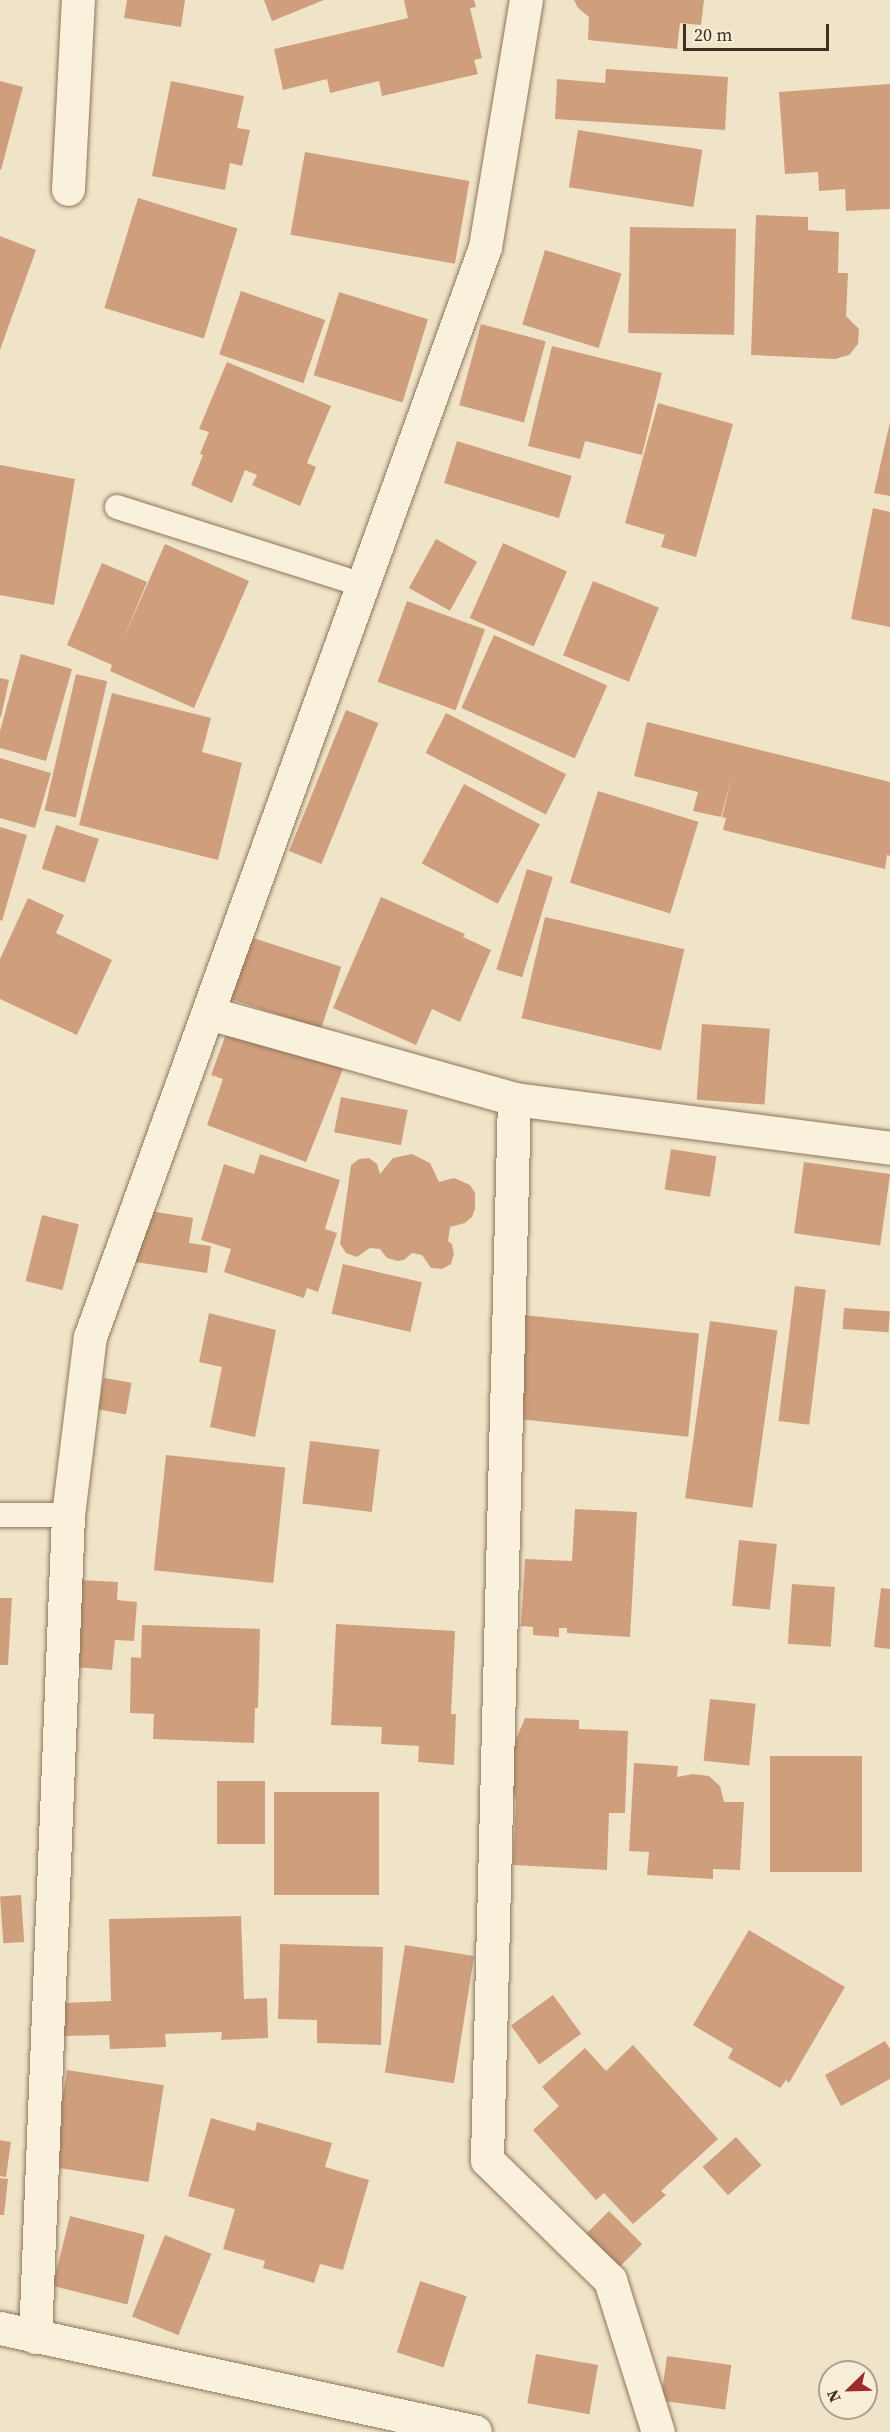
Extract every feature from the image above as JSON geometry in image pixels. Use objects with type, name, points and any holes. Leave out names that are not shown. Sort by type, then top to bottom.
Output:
[{"type":"street","points":[[68,189],[78,0]]},
{"type":"street","points":[[35,2337],[68,1515],[90,1337],[485,247],[526,0]]},
{"type":"street","points":[[209,1013],[514,1098],[890,1148]]},
{"type":"street","points":[[514,1098],[487,2160],[609,2280],[658,2432]]},
{"type":"street","points":[[0,2328],[476,2432]]},
{"type":"lane","points":[[117,507],[363,585]]},
{"type":"lane","points":[[0,1515],[68,1515]]},
{"type":"building","points":[[127,0],[185,0],[181,27],[124,18]]},
{"type":"building","points":[[264,0],[324,0],[272,21]]},
{"type":"building","points":[[404,0],[474,0],[476,7],[470,8],[482,58],[474,60],[478,74],[382,96],[379,81],[330,93],[327,79],[283,90],[274,49],[408,18]]},
{"type":"building","points":[[574,0],[704,0],[701,25],[680,23],[677,49],[588,40],[589,17],[578,8]]},
{"type":"building","points":[[606,69],[728,77],[725,130],[555,119],[557,79],[605,83]]},
{"type":"building","points":[[0,81],[23,87],[1,170],[0,169]]},
{"type":"building","points":[[171,81],[244,96],[237,128],[250,130],[242,166],[230,163],[225,190],[152,176]]},
{"type":"building","points":[[890,84],[890,209],[846,211],[845,189],[819,191],[818,172],[785,174],[779,92]]},
{"type":"building","points":[[578,130],[702,150],[693,207],[569,187]]},
{"type":"building","points":[[305,152],[469,181],[455,264],[290,235]]},
{"type":"building","points":[[138,198],[237,228],[204,338],[104,308]]},
{"type":"building","points":[[756,215],[808,217],[808,230],[839,232],[838,273],[848,273],[846,316],[859,329],[858,344],[849,355],[835,359],[751,355]]},
{"type":"building","points":[[630,227],[736,229],[734,335],[628,333]]},
{"type":"building","points":[[0,236],[36,250],[0,350]]},
{"type":"building","points":[[545,250],[622,273],[599,348],[522,325]]},
{"type":"building","points":[[241,291],[325,320],[303,383],[219,354]]},
{"type":"building","points":[[339,292],[428,319],[403,402],[314,375]]},
{"type":"building","points":[[481,324],[546,341],[524,422],[459,405]]},
{"type":"building","points":[[552,346],[662,373],[642,455],[585,441],[580,459],[528,446]]},
{"type":"building","points":[[227,362],[331,406],[307,463],[316,467],[300,506],[252,485],[257,475],[245,470],[232,503],[191,485],[209,432],[199,429]]},
{"type":"building","points":[[658,403],[733,424],[696,557],[661,547],[665,535],[625,523]]},
{"type":"building","points":[[890,422],[890,496],[874,493]]},
{"type":"building","points":[[457,441],[572,476],[559,518],[444,483]]},
{"type":"building","points":[[0,465],[75,479],[54,605],[0,595]]},
{"type":"building","points":[[873,508],[890,512],[890,627],[851,619]]},
{"type":"building","points":[[436,539],[477,562],[450,611],[409,588]]},
{"type":"building","points":[[503,543],[567,571],[534,646],[470,618]]},
{"type":"building","points":[[165,544],[249,581],[194,708],[110,671],[112,665],[67,645],[102,563],[147,582],[122,642]]},
{"type":"building","points":[[593,581],[659,608],[629,682],[563,655]]},
{"type":"building","points":[[407,601],[485,629],[456,710],[378,682]]},
{"type":"building","points":[[494,635],[607,685],[575,759],[461,708]]},
{"type":"building","points":[[21,654],[72,669],[46,761],[0,748],[0,731]]},
{"type":"building","points":[[76,674],[107,681],[76,818],[45,810]]},
{"type":"building","points":[[0,678],[9,680],[1,717],[0,717]]},
{"type":"building","points":[[112,693],[211,718],[202,752],[242,763],[218,860],[79,825]]},
{"type":"building","points":[[346,710],[378,723],[322,864],[289,851]]},
{"type":"building","points":[[446,713],[566,774],[546,814],[426,753]]},
{"type":"building","points":[[647,722],[890,782],[890,856],[887,855],[885,869],[723,830],[726,818],[722,817],[732,776],[721,817],[693,811],[698,792],[634,776]]},
{"type":"building","points":[[0,758],[51,773],[35,828],[0,818]]},
{"type":"building","points":[[464,784],[540,824],[498,904],[422,863]]},
{"type":"building","points":[[598,791],[698,822],[670,914],[570,883]]},
{"type":"building","points":[[56,825],[99,839],[85,883],[42,869]]},
{"type":"building","points":[[0,827],[27,835],[2,921],[0,920]]},
{"type":"building","points":[[527,869],[553,877],[522,977],[496,969]]},
{"type":"building","points":[[381,897],[465,934],[463,937],[491,950],[460,1022],[432,1009],[416,1045],[333,1008]]},
{"type":"building","points":[[28,898],[64,915],[56,933],[112,960],[77,1035],[0,999],[0,959]]},
{"type":"building","points":[[545,917],[684,949],[661,1051],[522,1018]]},
{"type":"building","points":[[250,937],[341,967],[321,1028],[230,999]]},
{"type":"building","points":[[702,1024],[770,1029],[765,1105],[697,1100]]},
{"type":"building","points":[[229,1026],[343,1069],[306,1162],[207,1125],[223,1079],[211,1075]]},
{"type":"building","points":[[341,1097],[408,1110],[401,1145],[334,1132]]},
{"type":"building","points":[[671,1149],[716,1156],[710,1197],[665,1189]]},
{"type":"building","points":[[260,1154],[340,1180],[325,1229],[337,1233],[318,1292],[307,1288],[304,1298],[224,1272],[231,1249],[201,1240],[224,1164],[254,1174]]},
{"type":"building","points":[[412,1154],[430,1163],[439,1182],[454,1178],[470,1185],[475,1193],[475,1209],[472,1217],[465,1223],[450,1227],[448,1241],[452,1244],[454,1254],[451,1264],[442,1269],[431,1268],[422,1255],[412,1253],[404,1260],[398,1261],[387,1258],[380,1249],[370,1248],[357,1257],[346,1253],[340,1244],[351,1165],[359,1159],[369,1158],[377,1164],[380,1174],[393,1158]]},
{"type":"building","points":[[804,1162],[890,1174],[880,1245],[794,1233]]},
{"type":"building","points":[[144,1210],[193,1218],[189,1243],[211,1246],[207,1273],[129,1261]]},
{"type":"building","points":[[42,1215],[79,1224],[62,1290],[26,1281]]},
{"type":"building","points":[[343,1264],[422,1282],[410,1332],[332,1314]]},
{"type":"building","points":[[795,1286],[826,1290],[809,1425],[778,1421]]},
{"type":"building","points":[[844,1308],[890,1311],[888,1332],[843,1329]]},
{"type":"building","points":[[209,1313],[276,1330],[255,1437],[210,1427],[222,1367],[199,1362]]},
{"type":"building","points":[[524,1315],[699,1333],[688,1437],[513,1418]]},
{"type":"building","points":[[710,1321],[777,1330],[752,1508],[685,1498]]},
{"type":"building","points":[[104,1378],[132,1383],[126,1414],[98,1410]]},
{"type":"building","points":[[310,1441],[379,1450],[372,1512],[302,1504]]},
{"type":"building","points":[[166,1455],[285,1468],[273,1583],[154,1570]]},
{"type":"building","points":[[575,1509],[637,1512],[630,1637],[567,1633],[567,1628],[559,1628],[559,1637],[533,1635],[533,1627],[521,1626],[525,1559],[572,1561]]},
{"type":"building","points":[[739,1540],[777,1544],[770,1610],[732,1606]]},
{"type":"building","points":[[80,1580],[118,1582],[117,1600],[137,1602],[134,1641],[115,1640],[112,1670],[74,1667]]},
{"type":"building","points":[[792,1584],[835,1587],[831,1647],[788,1644]]},
{"type":"building","points":[[881,1588],[890,1589],[890,1649],[874,1647]]},
{"type":"building","points":[[0,1598],[12,1598],[8,1665],[0,1665]]},
{"type":"building","points":[[336,1624],[455,1631],[451,1714],[456,1714],[454,1765],[418,1762],[419,1746],[381,1744],[382,1727],[331,1725]]},
{"type":"building","points":[[142,1625],[260,1629],[258,1708],[255,1708],[254,1743],[153,1739],[154,1714],[130,1713],[131,1657],[141,1658]]},
{"type":"building","points":[[710,1699],[756,1704],[749,1765],[704,1761]]},
{"type":"building","points":[[525,1718],[579,1720],[579,1729],[628,1731],[625,1813],[609,1813],[607,1870],[513,1865],[516,1802],[510,1774],[514,1744]]},
{"type":"building","points":[[770,1756],[862,1756],[862,1872],[770,1872]]},
{"type":"building","points":[[634,1763],[678,1766],[677,1777],[693,1774],[709,1776],[720,1786],[724,1802],[744,1802],[740,1870],[713,1869],[713,1879],[647,1875],[649,1852],[629,1851]]},
{"type":"building","points":[[217,1781],[265,1781],[265,1844],[217,1844]]},
{"type":"building","points":[[274,1792],[379,1792],[379,1895],[274,1895]]},
{"type":"building","points":[[21,1895],[24,1942],[3,1943],[0,1896]]},
{"type":"building","points":[[241,1916],[244,1999],[267,1998],[268,2038],[221,2040],[222,2032],[165,2034],[166,2047],[110,2049],[109,2035],[63,2036],[62,2003],[111,2001],[109,1919]]},
{"type":"building","points":[[749,1930],[845,1987],[789,2083],[786,2080],[780,2088],[728,2058],[733,2049],[693,2025]]},
{"type":"building","points":[[280,1944],[383,1947],[381,2045],[317,2043],[317,2020],[278,2019]]},
{"type":"building","points":[[405,1945],[474,1956],[454,2083],[385,2072]]},
{"type":"building","points":[[553,1995],[581,2034],[539,2064],[511,2026]]},
{"type":"building","points":[[885,2041],[890,2049],[890,2079],[841,2106],[825,2075]]},
{"type":"building","points":[[633,2045],[718,2139],[661,2191],[666,2195],[633,2224],[604,2193],[596,2200],[533,2130],[559,2106],[542,2087],[585,2048],[606,2071]]},
{"type":"building","points":[[67,2070],[164,2085],[148,2182],[52,2167]]},
{"type":"building","points":[[211,2118],[255,2131],[257,2122],[332,2143],[325,2167],[369,2180],[343,2270],[320,2264],[314,2283],[263,2268],[265,2261],[223,2249],[235,2209],[188,2196]]},
{"type":"building","points":[[736,2137],[761,2165],[728,2195],[703,2167]]},
{"type":"building","points":[[0,2140],[11,2142],[6,2177],[0,2176]]},
{"type":"building","points":[[0,2178],[8,2179],[4,2215],[0,2215]]},
{"type":"building","points":[[609,2211],[642,2244],[615,2272],[581,2239]]},
{"type":"building","points":[[70,2216],[145,2235],[127,2304],[53,2286]]},
{"type":"building","points":[[165,2235],[211,2254],[178,2335],[132,2317]]},
{"type":"building","points":[[420,2281],[467,2296],[443,2367],[397,2352]]},
{"type":"building","points":[[536,2354],[598,2365],[589,2414],[527,2403]]},
{"type":"building","points":[[667,2356],[731,2365],[725,2410],[661,2401]]}]
